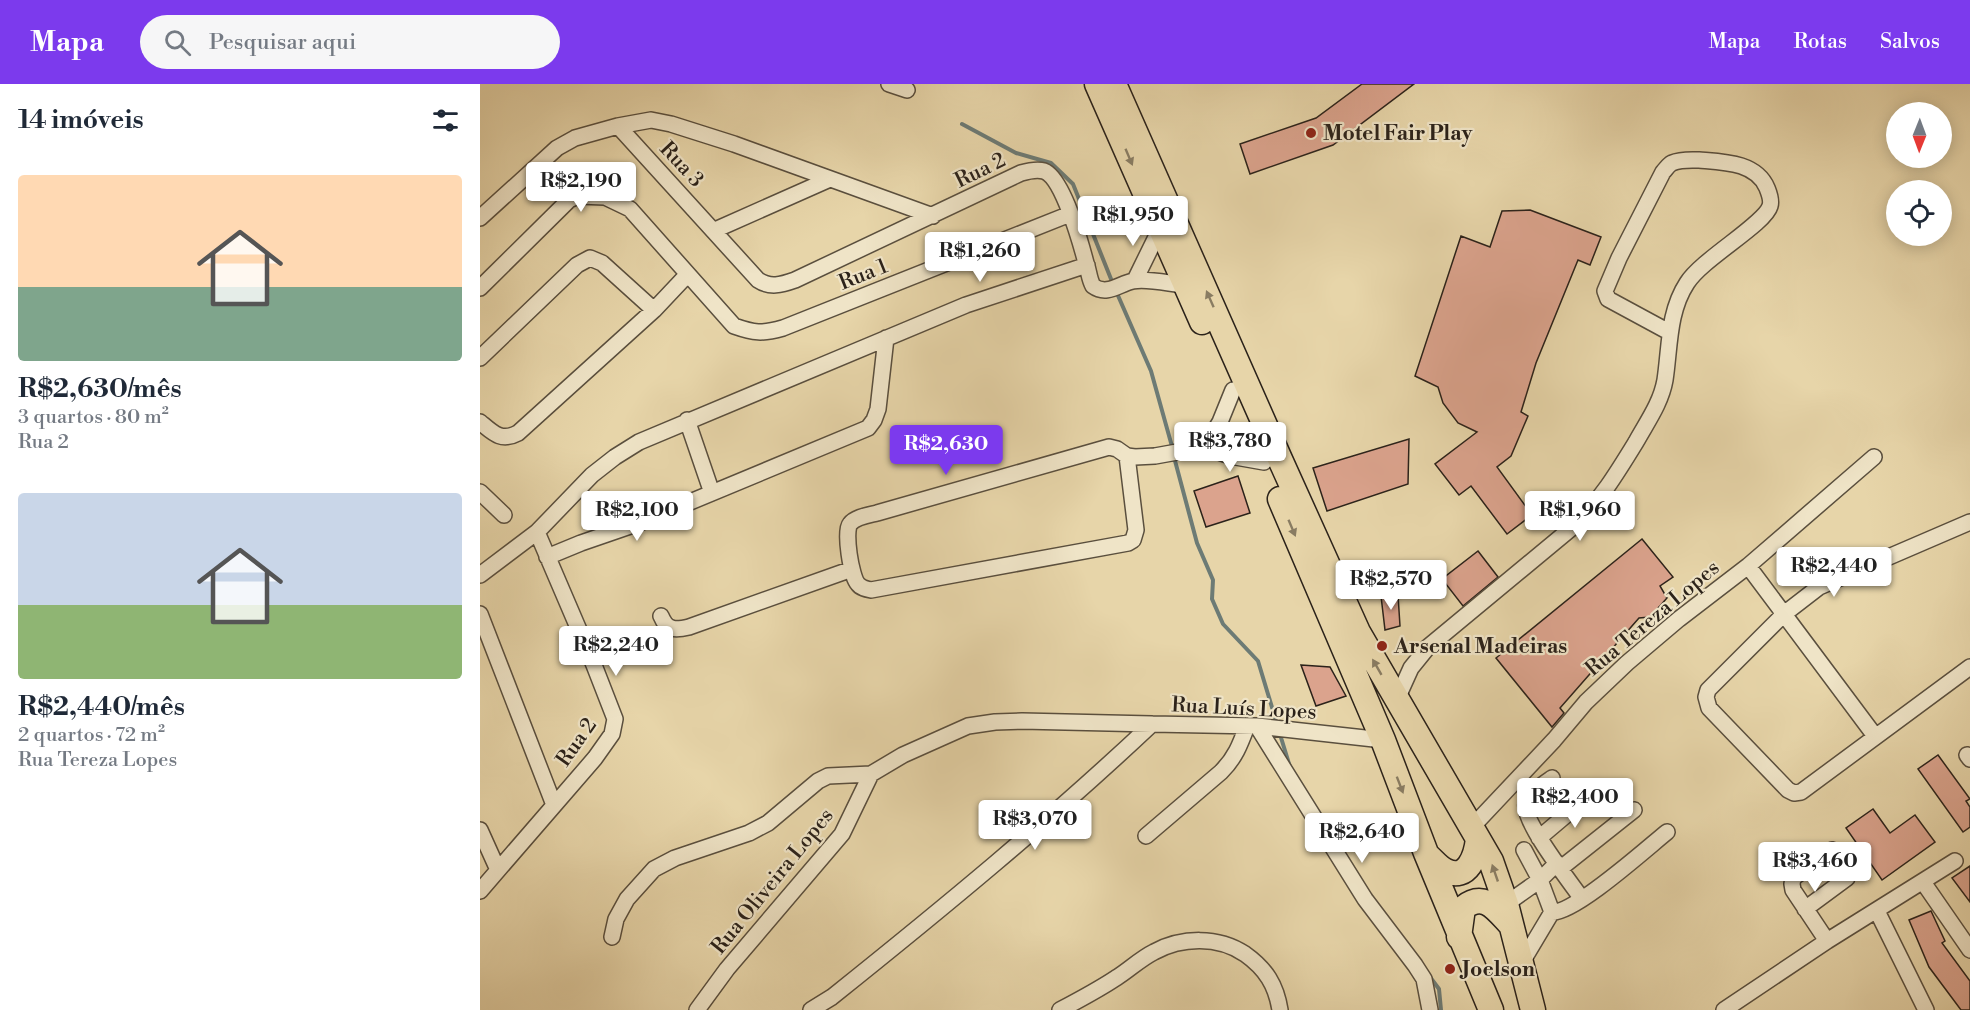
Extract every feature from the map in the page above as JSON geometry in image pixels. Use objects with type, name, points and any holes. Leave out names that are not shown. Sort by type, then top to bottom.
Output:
[{"type":"highway","points":[[1097,84],[1233,390],[1383,740],[1426,853],[1491,1010]]},
{"type":"highway","points":[[1114,84],[1358,632],[1491,861],[1508,914],[1533,1010]]},
{"type":"highway","points":[[1426,853],[1442,870],[1461,872],[1471,864],[1476,856],[1475,833]]},
{"type":"highway","points":[[1460,937],[1463,908],[1470,902],[1488,903],[1508,914]]},
{"type":"street","points":[[890,84],[907,90]]},
{"type":"street","points":[[480,218],[557,148],[575,138],[651,120],[734,144],[933,216]]},
{"type":"street","name":"Rua 3","points":[[618,126],[715,230]]},
{"type":"street","points":[[1397,699],[1411,668],[1428,647],[1574,526],[1608,488],[1654,413],[1664,381],[1669,332],[1678,299],[1687,282],[1702,265],[1761,219],[1770,207],[1770,196],[1766,185],[1747,167],[1712,161],[1678,160],[1670,164],[1663,172],[1619,258],[1605,291],[1608,299],[1669,332]]},
{"type":"street","name":"Rua 2","points":[[715,230],[758,280],[766,285],[775,285],[795,280],[1021,173],[1038,170],[1045,171],[1059,187],[1093,286],[1097,289],[1122,285]]},
{"type":"street","points":[[715,230],[830,179]]},
{"type":"street","points":[[480,288],[569,200],[578,196],[591,195],[604,197],[630,209],[687,275],[654,310],[518,433],[511,437],[497,436],[480,422]]},
{"type":"street","name":"Rua 1","points":[[687,275],[734,326],[750,332],[768,332],[1070,214]]},
{"type":"street","points":[[1122,285],[1160,228]]},
{"type":"street","points":[[480,358],[577,265],[590,258],[602,263],[654,310]]},
{"type":"street","points":[[480,575],[537,532],[592,475],[639,442],[966,305],[1087,265]]},
{"type":"street","points":[[1122,285],[1185,285]]},
{"type":"street","points":[[547,557],[642,522],[868,428],[878,409],[886,338]]},
{"type":"street","points":[[1205,447],[1220,422],[1233,390]]},
{"type":"street","points":[[687,420],[712,493]]},
{"type":"street","points":[[1127,456],[1136,530],[1133,540],[1128,543],[871,590],[859,586],[856,582],[847,529],[853,521],[1109,447],[1127,456],[1155,456],[1205,447],[1230,456],[1264,462]]},
{"type":"street","name":"Rua Tereza Lopes","points":[[1475,833],[1586,702],[1627,663],[1679,619],[1748,566],[1874,457]]},
{"type":"street","points":[[482,498],[504,515]]},
{"type":"street","points":[[1970,522],[1820,587],[1784,614],[1708,690],[1706,697],[1709,708],[1788,790],[1794,793],[1806,790],[1875,736],[1970,667]]},
{"type":"street","name":"Rua 2","points":[[537,532],[615,719],[612,734],[595,758],[554,805]]},
{"type":"street","points":[[1748,566],[1875,736]]},
{"type":"street","points":[[661,616],[668,627],[673,629],[689,627],[852,569]]},
{"type":"street","points":[[480,614],[554,805],[480,891]]},
{"type":"street","name":"Rua Oliveira Lopes","points":[[612,937],[615,919],[627,899],[654,869],[661,864],[749,833],[768,823],[818,781],[828,776],[871,774],[903,755],[968,726],[1022,721],[1152,724]]},
{"type":"street","name":"Rua Luís Lopes","points":[[812,1010],[832,997],[995,864],[1106,768],[1152,724],[1258,727],[1383,740]]},
{"type":"street","points":[[1146,836],[1221,772],[1258,727],[1365,899],[1420,972],[1424,979],[1430,1010]]},
{"type":"street","name":"Rua Oliveira Lopes","points":[[697,1010],[727,969],[842,834],[871,774]]},
{"type":"street","points":[[1552,778],[1527,802],[1526,813],[1539,838],[1582,899]]},
{"type":"street","points":[[1539,838],[1591,794]]},
{"type":"street","points":[[1508,914],[1540,880],[1634,810]]},
{"type":"street","points":[[480,830],[498,870]]},
{"type":"street","points":[[1552,912],[1560,912],[1582,899],[1667,832]]},
{"type":"street","points":[[1524,850],[1540,880],[1552,912]]},
{"type":"street","points":[[1827,941],[1791,884],[1793,878],[1832,850]]},
{"type":"street","points":[[1733,1008],[1827,941],[1954,861]]},
{"type":"street","points":[[1805,909],[1847,878]]},
{"type":"street","points":[[1923,882],[1970,950]]},
{"type":"street","points":[[1877,911],[1926,1010]]},
{"type":"street","points":[[1521,964],[1552,912]]},
{"type":"street","points":[[1060,1010],[1116,978],[1153,953],[1170,945],[1196,940],[1217,942],[1235,948],[1248,956],[1266,972],[1274,984],[1280,1010]]},
{"type":"building","name":"Motel Fair Play","points":[[1362,84],[1414,84],[1333,145],[1250,174],[1240,144],[1316,118]]},
{"type":"building","points":[[1530,210],[1601,237],[1590,265],[1578,260],[1536,363],[1521,412],[1528,416],[1511,456],[1497,467],[1532,515],[1507,534],[1471,486],[1459,495],[1435,464],[1477,432],[1458,423],[1443,403],[1438,387],[1415,376],[1461,236],[1490,247],[1502,211]]},
{"type":"building","points":[[1409,439],[1408,484],[1327,511],[1313,468]]},
{"type":"building","points":[[1238,476],[1250,513],[1206,527],[1194,491]]},
{"type":"building","points":[[1642,539],[1673,577],[1660,586],[1667,598],[1650,617],[1639,618],[1560,708],[1564,713],[1552,727],[1496,658]]},
{"type":"building","points":[[1478,551],[1498,577],[1463,606],[1442,579]]},
{"type":"building","points":[[1398,595],[1400,626],[1385,630],[1381,596]]},
{"type":"building","points":[[1301,665],[1330,667],[1346,696],[1316,706]]},
{"type":"building","points":[[1938,755],[1970,799],[1966,801],[1970,807],[1970,827],[1963,832],[1918,769]]},
{"type":"building","points":[[1873,809],[1890,833],[1915,815],[1935,842],[1882,880],[1846,828]]},
{"type":"building","points":[[1970,866],[1970,902],[1952,878]]},
{"type":"building","points":[[1931,911],[1945,941],[1942,943],[1970,981],[1970,1010],[1961,1010],[1929,967],[1909,920]]},
{"type":"waterway","points":[[962,124],[1016,153],[1051,163],[1073,184],[1113,284]]},
{"type":"waterway","points":[[1116,291],[1151,371],[1173,450]]},
{"type":"waterway","points":[[1174,457],[1197,543],[1213,580],[1212,599],[1223,624],[1258,661],[1277,724]]},
{"type":"waterway","points":[[1279,731],[1290,767]]},
{"type":"waterway","points":[[1430,977],[1439,989],[1441,1010]]},
{"type":"place","name":"Motel Fair Play","points":[[1311,133]]},
{"type":"place","name":"Arsenal Madeiras","points":[[1382,646]]},
{"type":"place","name":"Joelson","points":[[1450,969]]}]
